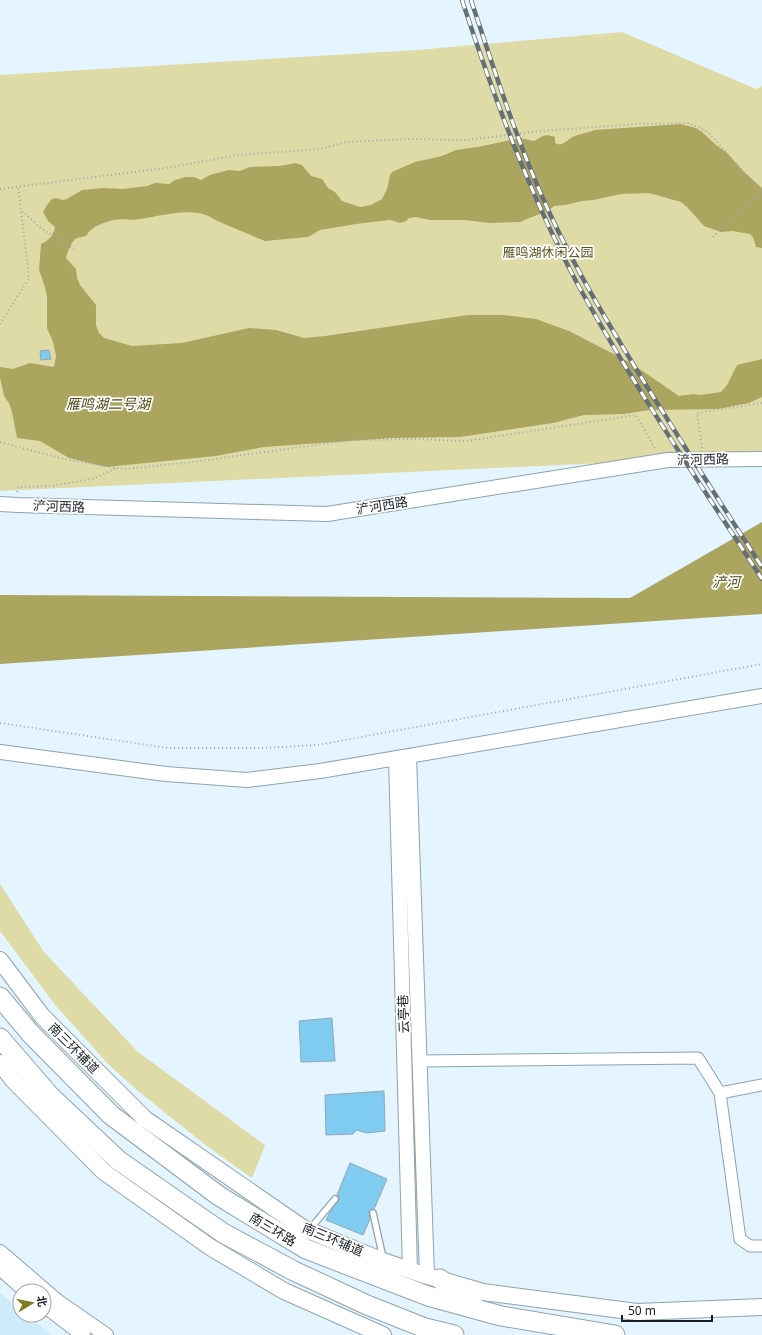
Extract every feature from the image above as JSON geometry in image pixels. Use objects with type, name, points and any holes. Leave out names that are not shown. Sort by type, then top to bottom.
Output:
[{"type":"highway","name":"南三环路","points":[[0,997],[30,1033],[111,1115],[219,1196],[306,1249],[428,1296],[501,1316],[615,1335]]},
{"type":"highway","name":"南三环路","points":[[0,1038],[51,1097],[118,1160],[223,1234],[294,1271],[367,1305],[425,1328],[454,1335]]},
{"type":"highway","points":[[433,1277],[482,1311]]},
{"type":"highway","points":[[367,1305],[408,1335]]},
{"type":"main road","name":"南三环辅道","points":[[0,960],[42,1016],[144,1120],[306,1229],[410,1270],[483,1292],[637,1312],[762,1307]]},
{"type":"main road","points":[[0,1063],[13,1080],[104,1172],[210,1247],[284,1291],[383,1335]]},
{"type":"street","name":"浐河西路","points":[[0,504],[327,514],[662,461],[762,459]]},
{"type":"street","points":[[0,752],[166,774],[247,780],[320,771],[762,696]]},
{"type":"street","points":[[402,757],[433,1277]]},
{"type":"street","name":"云亭巷","points":[[402,757],[410,1270]]},
{"type":"street","points":[[419,1062],[698,1058],[720,1093],[740,1239],[750,1246],[762,1246]]},
{"type":"street","points":[[720,1093],[762,1085]]},
{"type":"street","points":[[0,1252],[57,1301],[106,1335]]},
{"type":"street","points":[[0,1268],[17,1283]]},
{"type":"street","points":[[52,1311],[83,1335]]},
{"type":"lane","points":[[306,1229],[335,1199]]},
{"type":"lane","points":[[373,1213],[383,1260]]},
{"type":"path","points":[[0,189],[166,168],[238,155],[320,149],[346,142],[410,139],[466,140],[541,131],[636,124],[689,123],[708,132],[762,190],[713,237]]},
{"type":"path","points":[[0,324],[29,278],[18,186]]},
{"type":"path","points":[[21,210],[42,229],[77,251]]},
{"type":"path","points":[[703,459],[697,413],[762,403]]},
{"type":"path","points":[[0,442],[68,460],[124,469],[193,462],[352,440],[417,439],[466,441],[636,415],[662,461]]},
{"type":"path","points":[[15,505],[18,487],[51,486],[71,483],[92,479],[118,468]]},
{"type":"path","points":[[0,723],[168,748],[263,748],[317,745],[762,664]]},
{"type":"shaded area","points":[[0,1293],[12,1303],[12,1323],[37,1323],[51,1335],[0,1335]]},
{"type":"green space","name":"雁鸣湖休闲公园","points":[[622,32],[756,89],[762,86],[762,458],[668,460],[0,491],[0,75],[417,50]]},
{"type":"green space","points":[[0,884],[44,952],[138,1052],[265,1145],[252,1178],[208,1147],[138,1091],[109,1065],[56,1006],[0,931]]},
{"type":"water","name":"雁鸣湖二号湖","points":[[681,124],[696,128],[702,132],[726,152],[745,173],[762,188],[762,248],[756,247],[753,237],[750,234],[732,231],[721,232],[704,226],[681,202],[649,193],[621,194],[554,206],[549,210],[520,222],[490,223],[464,220],[430,220],[416,217],[409,218],[400,223],[390,220],[356,224],[320,230],[308,237],[265,241],[198,213],[189,212],[168,214],[137,220],[116,219],[98,225],[87,235],[75,239],[69,248],[66,258],[76,269],[77,278],[80,285],[96,305],[96,325],[99,333],[104,338],[132,346],[182,343],[249,328],[276,330],[304,338],[468,315],[503,315],[536,319],[569,331],[631,363],[679,396],[721,392],[727,385],[737,365],[762,359],[762,397],[749,403],[718,409],[649,410],[624,414],[584,415],[553,423],[460,437],[392,438],[264,447],[216,456],[106,467],[69,458],[40,441],[17,438],[12,412],[9,403],[4,396],[0,377],[0,367],[13,369],[30,363],[54,367],[56,356],[53,342],[47,328],[47,296],[39,270],[41,244],[50,237],[55,227],[48,221],[43,212],[52,199],[67,199],[82,190],[104,188],[123,189],[147,186],[155,183],[169,184],[175,180],[186,177],[194,177],[201,180],[210,175],[229,170],[240,171],[250,167],[280,166],[295,163],[302,165],[311,176],[322,179],[328,188],[335,192],[342,201],[360,207],[371,205],[382,199],[387,189],[392,172],[415,162],[442,156],[456,150],[520,138],[534,141],[546,135],[555,137],[555,143],[563,144],[572,137],[595,130]]},
{"type":"water","name":"浐河","points":[[762,522],[762,614],[0,664],[0,595],[630,598]]},
{"type":"building","points":[[49,350],[51,359],[41,360],[40,351]]},
{"type":"building","points":[[332,1018],[335,1061],[301,1062],[299,1021]]},
{"type":"building","points":[[384,1091],[385,1131],[367,1133],[356,1130],[353,1134],[326,1135],[325,1095]]},
{"type":"building","points":[[350,1163],[387,1179],[374,1209],[369,1211],[370,1219],[363,1235],[326,1220],[339,1200],[337,1195]]},
{"type":"railway","points":[[462,0],[500,108],[528,179],[543,214],[577,283],[598,321],[644,396],[762,579]]},
{"type":"railway","points":[[471,0],[508,108],[538,188],[572,258],[633,364],[762,567]]}]
